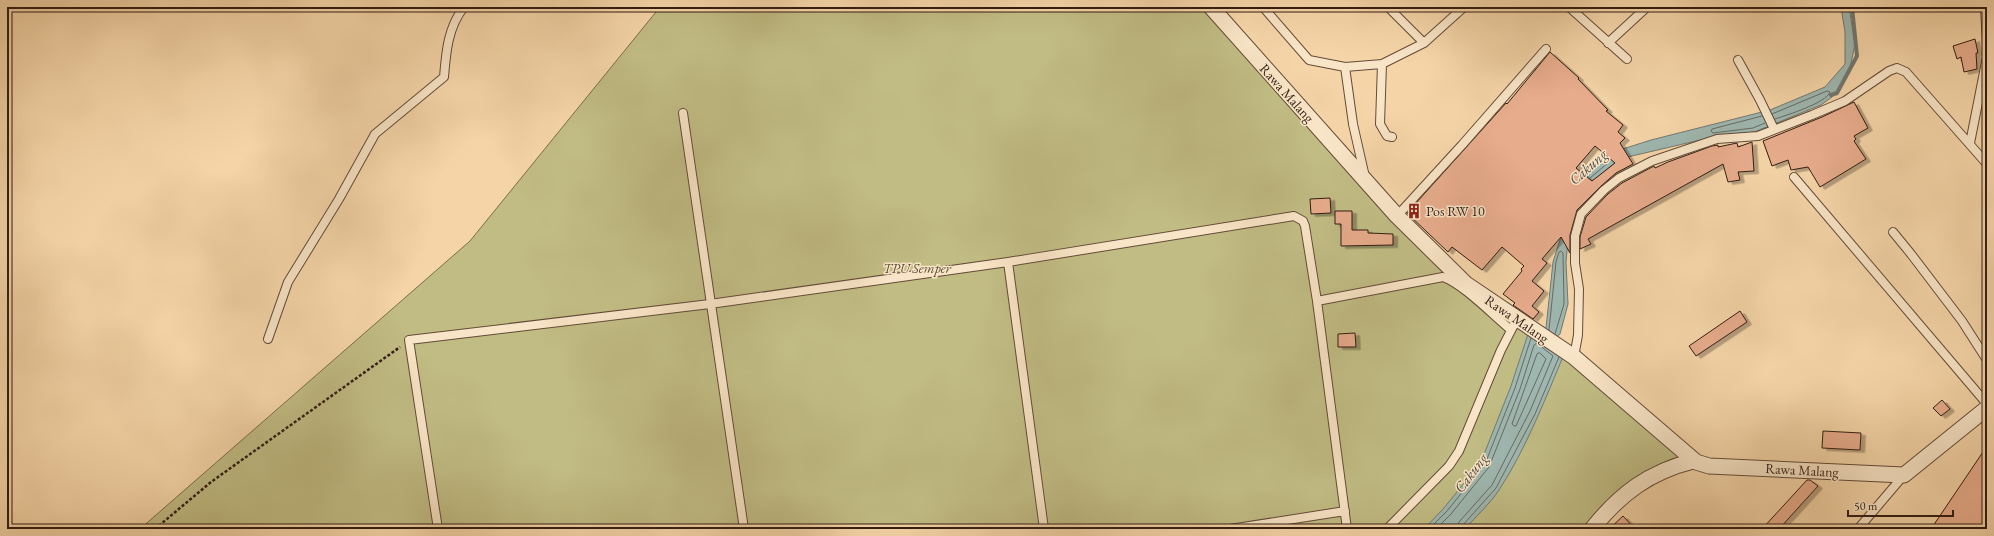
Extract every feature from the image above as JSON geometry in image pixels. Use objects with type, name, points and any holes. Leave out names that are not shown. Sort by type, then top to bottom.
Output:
[{"type":"street","name":"Rawa Malang","points":[[1211,7],[1397,216],[1466,284],[1514,325],[1530,328],[1571,356],[1693,460],[1700,464],[1710,466],[1904,475]]},
{"type":"street","points":[[1904,475],[1987,408]]},
{"type":"street","points":[[1592,529],[1607,510],[1636,484],[1677,465],[1693,460]]},
{"type":"lane","points":[[268,339],[288,282],[339,199],[375,134],[444,77],[447,49],[452,28],[464,7]]},
{"type":"lane","points":[[1263,7],[1309,60],[1345,67],[1382,64],[1424,43],[1464,7]]},
{"type":"lane","points":[[1388,7],[1424,43]]},
{"type":"lane","points":[[1569,7],[1627,60]]},
{"type":"lane","points":[[1608,43],[1647,7]]},
{"type":"lane","points":[[1985,7],[1987,44]]},
{"type":"lane","points":[[1397,216],[1462,145],[1546,49]]},
{"type":"lane","points":[[1970,143],[1987,57]]},
{"type":"lane","points":[[1738,60],[1760,100],[1773,128]]},
{"type":"lane","points":[[1382,64],[1380,124],[1387,136],[1392,137]]},
{"type":"lane","points":[[1345,67],[1353,124],[1366,182]]},
{"type":"lane","points":[[1571,356],[1578,335],[1579,289],[1575,263],[1575,236],[1581,214],[1604,190],[1619,178],[1652,161],[1716,139],[1758,136],[1773,128],[1845,101],[1889,70],[1897,68],[1906,72],[1987,164]]},
{"type":"lane","points":[[683,113],[744,529]]},
{"type":"lane","points":[[1794,177],[1987,404]]},
{"type":"lane","points":[[438,529],[409,340],[710,304],[1008,262],[1294,216],[1303,221],[1317,301],[1347,529]]},
{"type":"lane","points":[[1893,232],[1962,321],[1987,360]]},
{"type":"lane","points":[[1008,262],[1044,529]]},
{"type":"lane","points":[[1317,301],[1442,277],[1514,325],[1488,378],[1459,450],[1449,466],[1387,529]]},
{"type":"lane","points":[[1858,529],[1904,475]]},
{"type":"lane","points":[[1230,529],[1345,511]]},
{"type":"path","points":[[155,529],[211,482],[409,340]]},
{"type":"green space","name":"TPU Semper","points":[[660,7],[1211,7],[1466,284],[1550,341],[1693,461],[1636,484],[1592,529],[140,529],[470,241]]},
{"type":"water","points":[[1841,7],[1849,7],[1855,44],[1850,68],[1839,88],[1832,97],[1821,105],[1754,132],[1713,137],[1619,159],[1582,191],[1569,229],[1566,262],[1568,304],[1560,334],[1553,340],[1539,333],[1546,328],[1553,262],[1580,177],[1597,159],[1607,154],[1651,140],[1770,110],[1825,87],[1845,64],[1845,32]]},
{"type":"water","points":[[1530,328],[1565,352],[1535,422],[1518,457],[1495,495],[1465,529],[1424,529],[1444,508],[1481,462],[1511,386]]},
{"type":"building","points":[[1975,39],[1978,53],[1976,53],[1977,69],[1964,72],[1961,57],[1957,59],[1953,46]]},
{"type":"building","points":[[1550,52],[1579,78],[1578,79],[1608,110],[1606,111],[1623,125],[1618,132],[1625,138],[1620,143],[1633,164],[1616,173],[1577,210],[1570,235],[1570,253],[1561,237],[1542,259],[1547,263],[1532,281],[1544,291],[1532,306],[1539,312],[1533,319],[1513,305],[1515,303],[1503,294],[1522,271],[1521,269],[1524,266],[1502,247],[1482,270],[1452,247],[1448,252],[1407,213],[1506,103],[1507,104]],"holes":[[[1595,146],[1615,163],[1592,181],[1576,168]]]},
{"type":"building","points":[[1854,102],[1868,128],[1854,136],[1856,139],[1854,141],[1866,159],[1820,187],[1808,167],[1791,170],[1788,160],[1772,166],[1763,141]]},
{"type":"building","points":[[1752,142],[1754,171],[1738,172],[1740,180],[1728,182],[1723,164],[1588,239],[1591,244],[1580,249],[1580,237],[1586,217],[1608,194],[1622,183],[1654,166],[1655,168],[1712,146],[1718,145],[1718,147],[1737,143],[1738,147]]},
{"type":"building","points":[[1330,198],[1331,213],[1311,214],[1310,199]]},
{"type":"building","points":[[1335,211],[1352,211],[1352,230],[1368,230],[1368,233],[1393,234],[1393,245],[1341,246],[1341,224],[1335,224]]},
{"type":"building","points":[[1740,311],[1747,322],[1696,356],[1689,346]]},
{"type":"building","points":[[1355,333],[1356,347],[1338,347],[1338,334]]},
{"type":"building","points":[[1942,400],[1950,409],[1941,416],[1933,408]]},
{"type":"building","points":[[1823,431],[1861,433],[1860,450],[1822,448]]},
{"type":"building","points":[[1987,446],[1987,529],[1931,529]]},
{"type":"building","points":[[1807,480],[1810,480],[1818,486],[1779,529],[1762,529]]},
{"type":"building","points":[[1623,516],[1635,529],[1609,529]]},
{"type":"waterway","name":"Cakung","points":[[1831,95],[1837,93],[1857,56],[1852,7]]},
{"type":"place","name":"Pos RW 10","points":[[1414,211]]}]
